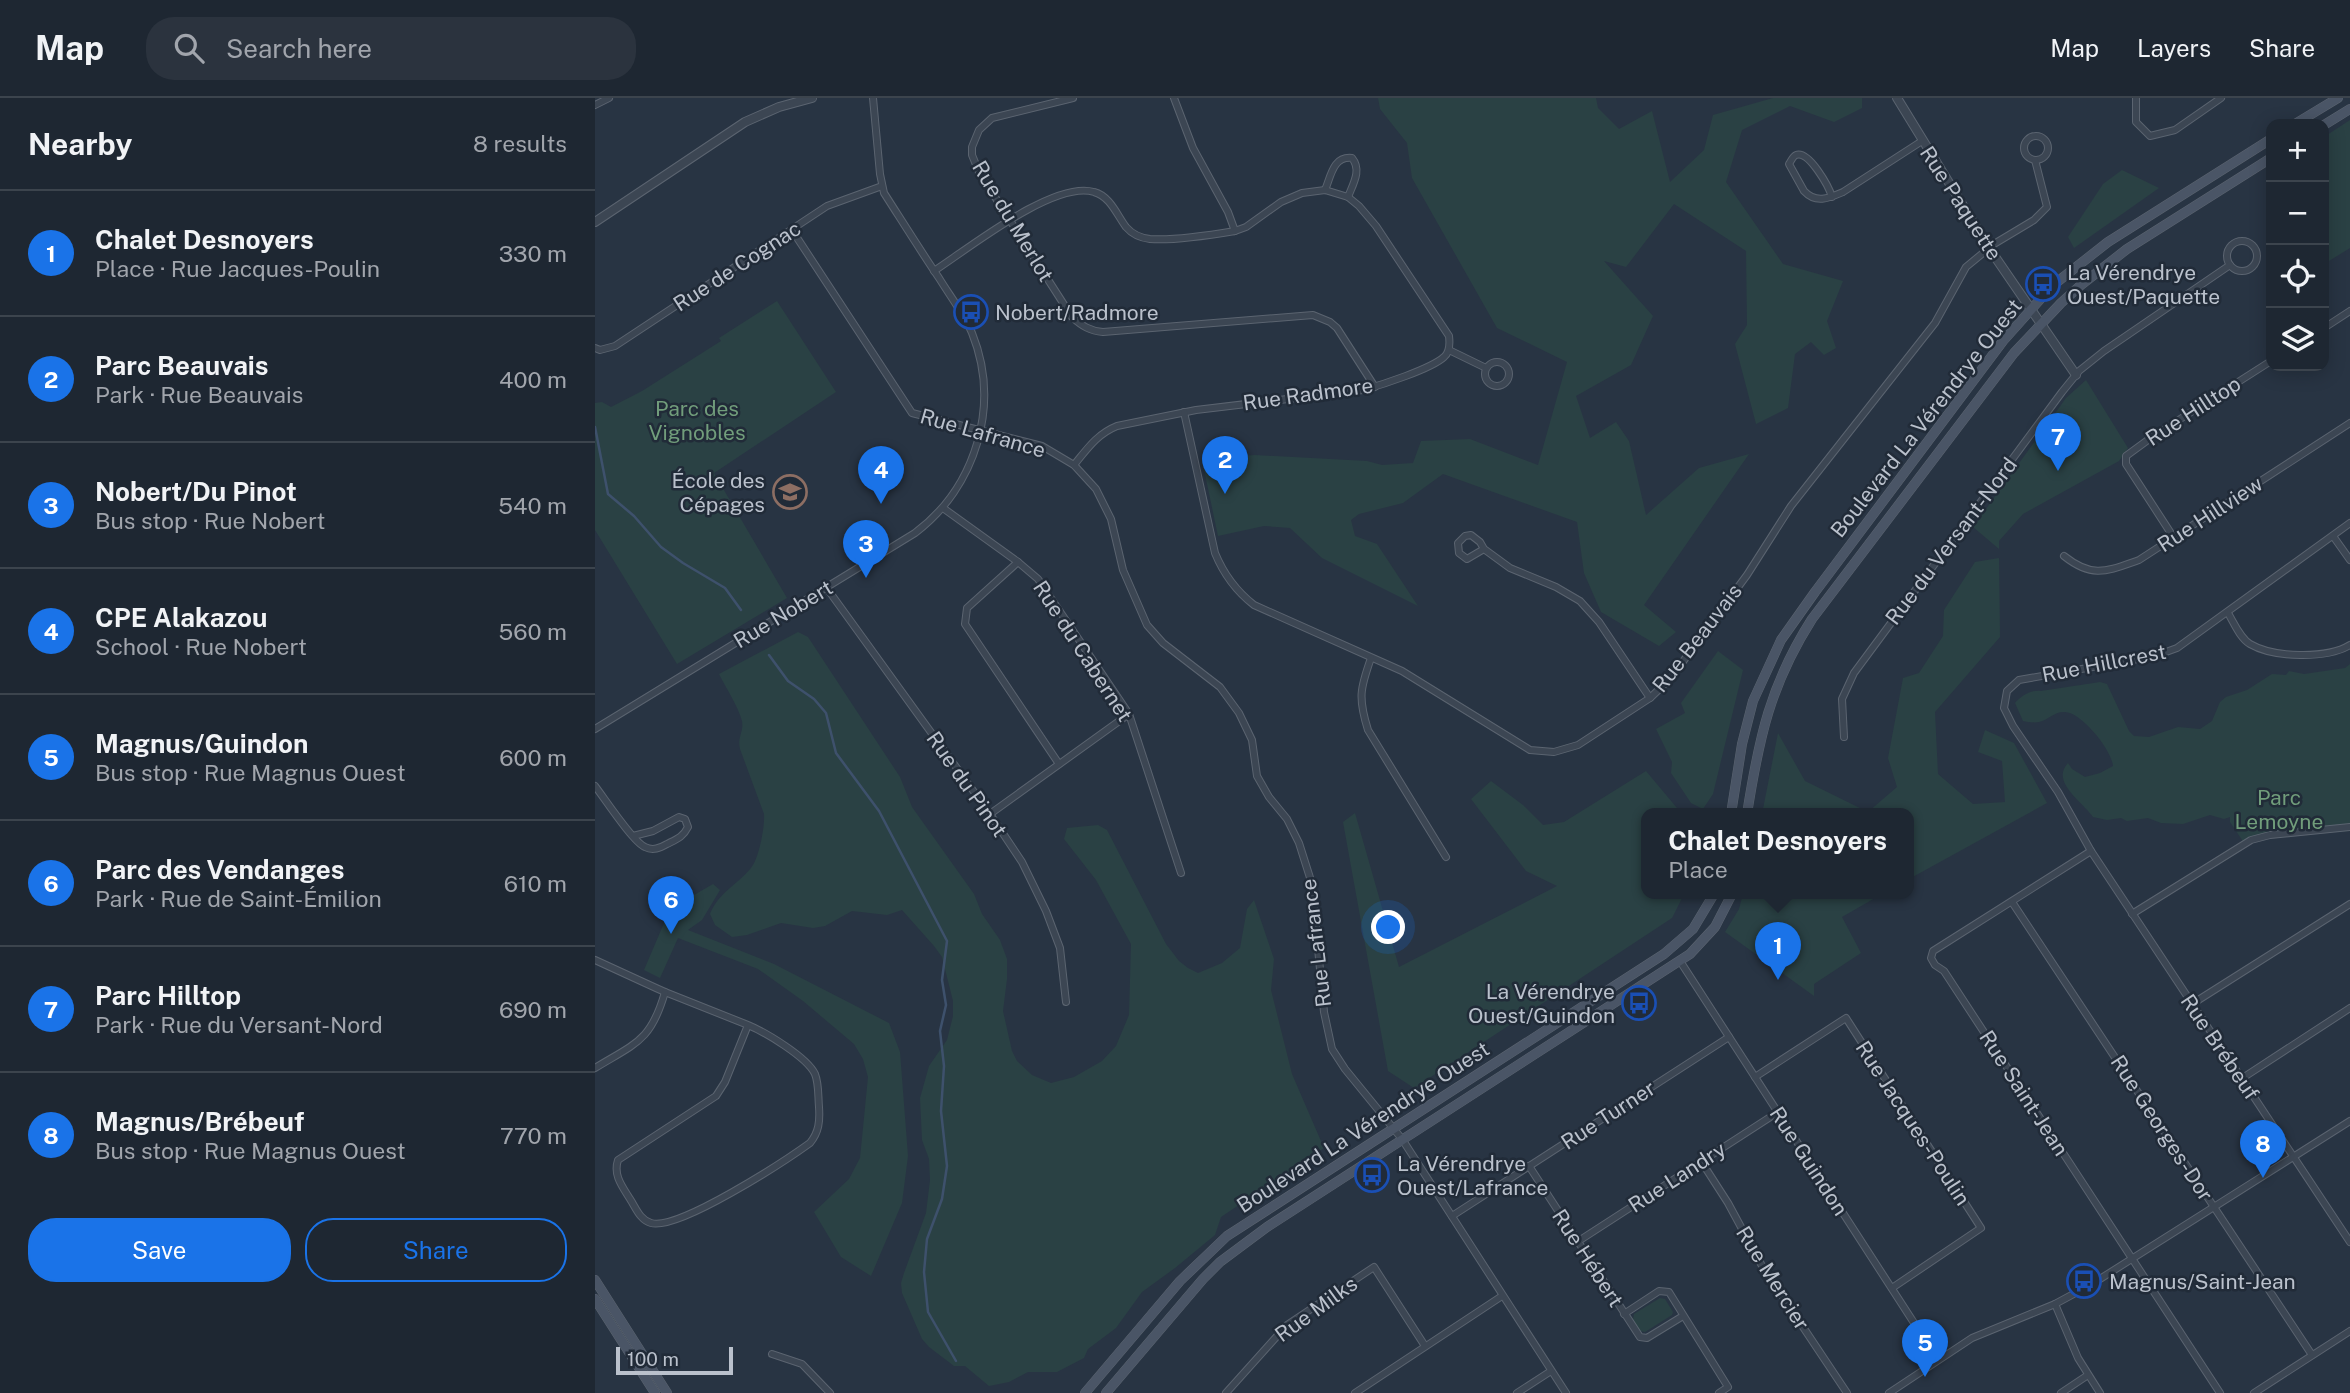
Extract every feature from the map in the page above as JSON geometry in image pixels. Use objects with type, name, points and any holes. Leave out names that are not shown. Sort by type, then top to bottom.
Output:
[{"type":"main road","points":[[2303,119],[2338,98]]},
{"type":"main road","points":[[2329,122],[2350,109]]},
{"type":"main road","name":"Boulevard La Vérendrye Ouest","points":[[1732,808],[1742,744],[1753,701],[1781,640],[1985,364],[2052,286],[2108,242],[2266,142]]},
{"type":"main road","name":"Boulevard La Vérendrye Ouest","points":[[1748,808],[1758,747],[1770,703],[1800,639],[1812,619],[2003,368],[2041,323],[2081,285],[2127,249],[2266,161]]},
{"type":"main road","name":"Boulevard La Vérendrye Ouest","points":[[1085,1393],[1180,1281],[1227,1236],[1664,954],[1693,929],[1711,899]]},
{"type":"main road","name":"Boulevard La Vérendrye Ouest","points":[[1106,1393],[1189,1294],[1220,1262],[1267,1227],[1680,961],[1708,937],[1730,899]]},
{"type":"main road","points":[[595,1280],[667,1393]]},
{"type":"main road","points":[[595,1299],[655,1393]]},
{"type":"street","points":[[595,105],[609,98]]},
{"type":"street","points":[[595,222],[739,125],[777,103],[813,98]]},
{"type":"street","name":"Rue Nobert","points":[[595,729],[915,533],[943,508],[969,468],[981,430],[984,392],[976,345],[961,313],[881,186],[873,98]]},
{"type":"street","name":"Rue du Merlot","points":[[1073,98],[992,118],[974,138],[972,155],[1010,221],[1072,317],[1086,328],[1103,332],[1313,315],[1337,328],[1375,387]]},
{"type":"street","points":[[1174,98],[1193,148],[1228,212],[1235,231]]},
{"type":"street","name":"Rue Paquette","points":[[1897,98],[1989,248],[2076,375]]},
{"type":"street","points":[[2136,98],[2136,122],[2150,136],[2175,130],[2221,98]]},
{"type":"street","points":[[1832,197],[1810,159],[1797,154],[1793,157],[1789,164],[1792,173],[1807,195],[1821,200],[1832,197],[1922,141]]},
{"type":"street","points":[[1325,190],[1338,161],[1352,158],[1357,172],[1348,197]]},
{"type":"street","name":"Rue Beauvais","points":[[1184,412],[1211,541],[1224,575],[1240,593],[1254,605],[1402,671],[1519,745],[1542,752],[1566,750],[1579,745],[1660,690],[1747,575],[1785,513],[1935,323],[1966,267],[1989,248],[2034,220],[2047,207],[2035,160]]},
{"type":"street","name":"Rue de Cognac","points":[[595,348],[600,350],[615,346],[834,202],[881,186]]},
{"type":"street","points":[[934,271],[1010,221],[1053,197],[1085,190],[1105,198],[1130,230],[1142,237],[1158,239],[1235,231],[1246,227],[1292,196],[1325,190],[1348,197],[1375,226],[1449,336],[1449,350],[1486,368]]},
{"type":"street","name":"Rue Lafrance","points":[[792,230],[912,413],[1042,446],[1074,465],[1096,489],[1111,519],[1123,570],[1147,625],[1163,643],[1220,687],[1239,713],[1252,740],[1257,776],[1269,797],[1287,819],[1299,843],[1312,884],[1324,1012],[1332,1049],[1402,1139],[1566,1393]]},
{"type":"street","name":"Rue du Versant-Nord","points":[[2243,241],[2252,245],[2257,258],[2252,267],[2243,271],[2230,265],[2228,251],[2234,243],[2243,241]]},
{"type":"street","name":"Rue du Versant-Nord","points":[[1844,737],[1842,699],[1854,673],[2076,375],[2104,351],[2230,265]]},
{"type":"street","points":[[2329,325],[2350,311]]},
{"type":"street","name":"Rue Radmore","points":[[1074,465],[1108,429],[1184,412],[1363,390],[1431,365],[1449,350]]},
{"type":"street","points":[[1501,362],[1508,367],[1509,379],[1501,385],[1493,385],[1486,377],[1486,368],[1492,363],[1501,362]]},
{"type":"street","name":"Rue Hilltop","points":[[2174,538],[2126,464],[2126,456],[2266,363]]},
{"type":"street","name":"Rue Hillview","points":[[2064,556],[2078,567],[2104,571],[2139,560],[2350,423]]},
{"type":"street","name":"Rue du Cabernet","points":[[943,508],[1038,579],[1129,714],[1181,873]]},
{"type":"street","name":"Rue Hillcrest","points":[[2091,851],[2058,792],[2008,716],[2004,708],[2007,691],[2018,680],[2155,656],[2177,648],[2350,523]]},
{"type":"street","points":[[2333,536],[2350,560]]},
{"type":"street","points":[[1484,549],[1521,574],[1570,594],[1589,610],[1650,698]]},
{"type":"street","points":[[1018,562],[967,608],[965,624],[1059,764]]},
{"type":"street","name":"Rue du Pinot","points":[[826,587],[1022,862],[1046,911],[1060,948],[1066,1002]]},
{"type":"street","points":[[2228,613],[2247,643],[2260,649],[2309,656],[2342,650],[2350,645]]},
{"type":"street","points":[[1371,658],[1361,686],[1363,714],[1368,730],[1446,857]]},
{"type":"street","points":[[990,814],[1129,714]]},
{"type":"street","points":[[595,786],[633,836],[644,847],[653,849],[684,836],[688,827],[685,819],[679,817],[653,831],[633,836]]},
{"type":"street","points":[[2133,914],[2251,840],[2270,835],[2350,827]]},
{"type":"street","name":"Rue Saint-Jean","points":[[2091,851],[1933,951],[1931,958],[1935,965],[1944,971],[2220,1393]]},
{"type":"street","name":"Rue Brébeuf","points":[[2091,851],[2350,1242]]},
{"type":"street","name":"Rue Georges-Dor","points":[[2012,902],[2312,1356]]},
{"type":"street","points":[[2192,1004],[2350,904]]},
{"type":"street","points":[[595,960],[748,1025],[765,1034],[811,1066],[817,1082],[820,1119],[817,1132],[805,1147],[698,1212],[658,1224],[648,1222],[639,1214],[618,1180],[618,1160],[716,1096],[725,1082],[748,1025]]},
{"type":"street","name":"Rue Guindon","points":[[1680,961],[1938,1360]]},
{"type":"street","points":[[595,1068],[648,1033],[665,992]]},
{"type":"street","points":[[2241,1079],[2350,1008]]},
{"type":"street","name":"Rue Jacques-Poulin","points":[[1755,1077],[1846,1018],[1982,1228],[1892,1289]]},
{"type":"street","name":"Rue Turner","points":[[1452,1216],[1729,1037]]},
{"type":"street","name":"Rue Landry","points":[[1577,1242],[1778,1112]]},
{"type":"street","points":[[1889,1393],[1972,1338],[2055,1304],[2133,1259],[2350,1121]]},
{"type":"street","name":"Rue Mercier","points":[[1701,1161],[1724,1196],[1761,1264],[1847,1393]]},
{"type":"street","name":"Rue Hébert","points":[[1529,1166],[1640,1337],[1643,1339],[1683,1316]]},
{"type":"street","name":"Rue Milks","points":[[1226,1393],[1287,1325],[1374,1267],[1425,1346]]},
{"type":"street","name":"Rue Hébert","points":[[1624,1314],[1662,1290],[1668,1293],[1728,1387],[1719,1393]]},
{"type":"street","points":[[1355,1393],[1503,1296]]},
{"type":"street","points":[[2055,1304],[2078,1358],[2100,1393]]},
{"type":"street","points":[[2254,1393],[2350,1331]]},
{"type":"street","points":[[772,1353],[802,1364],[829,1393]]},
{"type":"street","points":[[1517,1393],[1551,1371]]},
{"type":"street","points":[[2061,1393],[2088,1375]]},
{"type":"green space","points":[[1378,98],[1596,98],[1598,108],[1619,129],[1652,111],[1670,182],[1704,150],[1713,115],[1773,98],[1862,98],[1862,108],[1834,122],[1790,106],[1742,130],[1726,182],[1783,264],[1843,281],[1827,321],[1836,348],[1824,355],[1811,342],[1795,354],[1788,408],[1756,424],[1735,344],[1747,325],[1746,251],[1674,204],[1626,267],[1604,261],[1653,316],[1631,365],[1576,396],[1590,438],[1616,422],[1629,441],[1646,515],[1699,468],[1749,454],[1644,605],[1676,632],[1659,646],[1601,612],[1584,573],[1577,522],[1443,474],[1403,503],[1359,514],[1351,520],[1355,536],[1377,544],[1418,606],[1322,558],[1290,528],[1264,526],[1218,536],[1202,460],[1254,455],[1367,461],[1382,465],[1413,463],[1421,441],[1470,439],[1538,465],[1567,362],[1497,328],[1412,178],[1407,143],[1380,109]]},
{"type":"green space","points":[[2350,120],[2350,248],[2329,261],[2329,182],[2329,134]]},
{"type":"green space","points":[[2122,170],[2159,188],[2074,248],[2068,237],[2103,184]]},
{"type":"green space","name":"Parc des Vignobles","points":[[777,301],[836,392],[714,473],[787,598],[677,664],[595,530],[595,403],[602,402],[611,407],[642,391],[721,341],[719,338]]},
{"type":"green space","points":[[2086,380],[2128,448],[2119,461],[2023,514],[1999,541],[1999,549],[1973,527],[2066,398]]},
{"type":"green space","points":[[1999,558],[2000,637],[1935,712],[1938,774],[1973,804],[2005,802],[2002,761],[1978,752],[1985,730],[2014,743],[2047,803],[1914,876],[1914,808],[1873,808],[1897,787],[1888,758],[1903,678],[1919,673],[1943,636],[1944,610],[1975,562]]},
{"type":"green space","points":[[798,632],[808,637],[900,777],[912,807],[974,894],[982,914],[1000,940],[1007,959],[1003,1011],[1012,1051],[1017,1061],[1032,1075],[1051,1083],[1074,1077],[1102,1061],[1116,1046],[1129,1015],[1131,944],[1096,880],[1064,839],[1067,828],[1098,825],[1107,830],[1166,944],[1179,961],[1198,973],[1222,963],[1240,948],[1247,909],[1254,900],[1274,959],[1271,990],[1292,1074],[1324,1148],[1221,1217],[1215,1235],[1142,1292],[1116,1328],[1088,1349],[1084,1358],[1057,1372],[1028,1372],[1009,1382],[989,1386],[965,1366],[954,1366],[929,1347],[922,1339],[902,1293],[904,1273],[926,1213],[930,1180],[929,1159],[922,1140],[920,1098],[929,1066],[947,1040],[953,1016],[953,1001],[942,957],[934,946],[902,910],[887,915],[852,911],[825,926],[813,928],[781,923],[747,935],[732,937],[715,925],[710,914],[718,900],[754,864],[764,819],[740,749],[742,721],[719,674]]},
{"type":"green space","points":[[1718,651],[1743,670],[1713,794],[1704,808],[1691,803],[1671,773],[1672,762],[1656,729],[1685,713],[1681,703]]},
{"type":"green space","name":"Parc Lemoyne","points":[[2350,664],[2350,831],[2270,835],[2244,843],[2230,822],[2230,817],[2224,819],[2210,815],[2183,824],[2161,823],[2148,818],[2127,821],[2121,818],[2107,820],[2093,817],[2070,792],[2065,784],[2063,770],[2068,763],[2085,777],[2113,766],[2102,742],[2087,725],[2072,714],[2061,712],[2039,722],[2023,721],[2015,703],[2023,695],[2033,691],[2100,682],[2107,684],[2129,731],[2134,736],[2149,737],[2178,727],[2200,729],[2212,721],[2220,702],[2226,697],[2247,690],[2272,674],[2286,675],[2289,671],[2304,674],[2345,668]]},
{"type":"green space","points":[[1778,733],[1805,781],[1860,808],[1763,808]]},
{"type":"green space","points":[[1646,771],[1677,808],[1641,808],[1641,899],[1682,899],[1672,918],[1414,1088],[1388,1071],[1343,822],[1355,813],[1399,967],[1557,886],[1526,871],[1471,799],[1491,781],[1523,805],[1543,825],[1564,822]]},
{"type":"green space","points":[[713,884],[720,890],[702,920],[688,930],[774,964],[889,1023],[900,1052],[908,1156],[902,1203],[871,1276],[841,1257],[814,1212],[849,1179],[860,1158],[868,1077],[863,1059],[854,1044],[803,1001],[758,969],[678,938],[660,978],[644,970],[670,909]]},
{"type":"green space","points":[[1742,899],[1873,899],[1842,917],[1861,953],[1814,984],[1814,996],[1725,932],[1739,909]]},
{"type":"green space","points":[[1660,1298],[1665,1299],[1673,1312],[1672,1315],[1645,1332],[1640,1331],[1633,1320],[1634,1314]]},
{"type":"waterway","points":[[595,427],[608,494],[634,516],[661,547],[725,588],[741,610]]},
{"type":"waterway","points":[[769,655],[788,681],[814,699],[826,713],[836,753],[879,811],[947,941],[942,980],[946,1005],[940,1031],[944,1066],[941,1111],[947,1166],[942,1199],[927,1239],[924,1272],[928,1312],[956,1361]]},
{"type":"place","name":"La Vérendrye Ouest/Paquette","points":[[2043,284]]},
{"type":"place","name":"Nobert/Radmore","points":[[971,312]]},
{"type":"place","name":"Parc Hilltop","points":[[2058,471]]},
{"type":"place","name":"École des Cépages","points":[[790,492]]},
{"type":"place","name":"Parc Beauvais","points":[[1225,494]]},
{"type":"place","name":"CPE Alakazou","points":[[881,504]]},
{"type":"place","name":"Nobert/Du Pinot","points":[[866,578]]},
{"type":"place","name":"Parc des Vendanges","points":[[671,934]]},
{"type":"place","name":"Chalet Desnoyers","points":[[1778,980]]},
{"type":"place","name":"La Vérendrye Ouest/Guindon","points":[[1639,1003]]},
{"type":"place","name":"La Vérendrye Ouest/Lafrance","points":[[1372,1175]]},
{"type":"place","name":"Magnus/Brébeuf","points":[[2263,1178]]},
{"type":"place","name":"Magnus/Saint-Jean","points":[[2084,1281]]},
{"type":"place","name":"Magnus/Guindon","points":[[1925,1377]]}]
